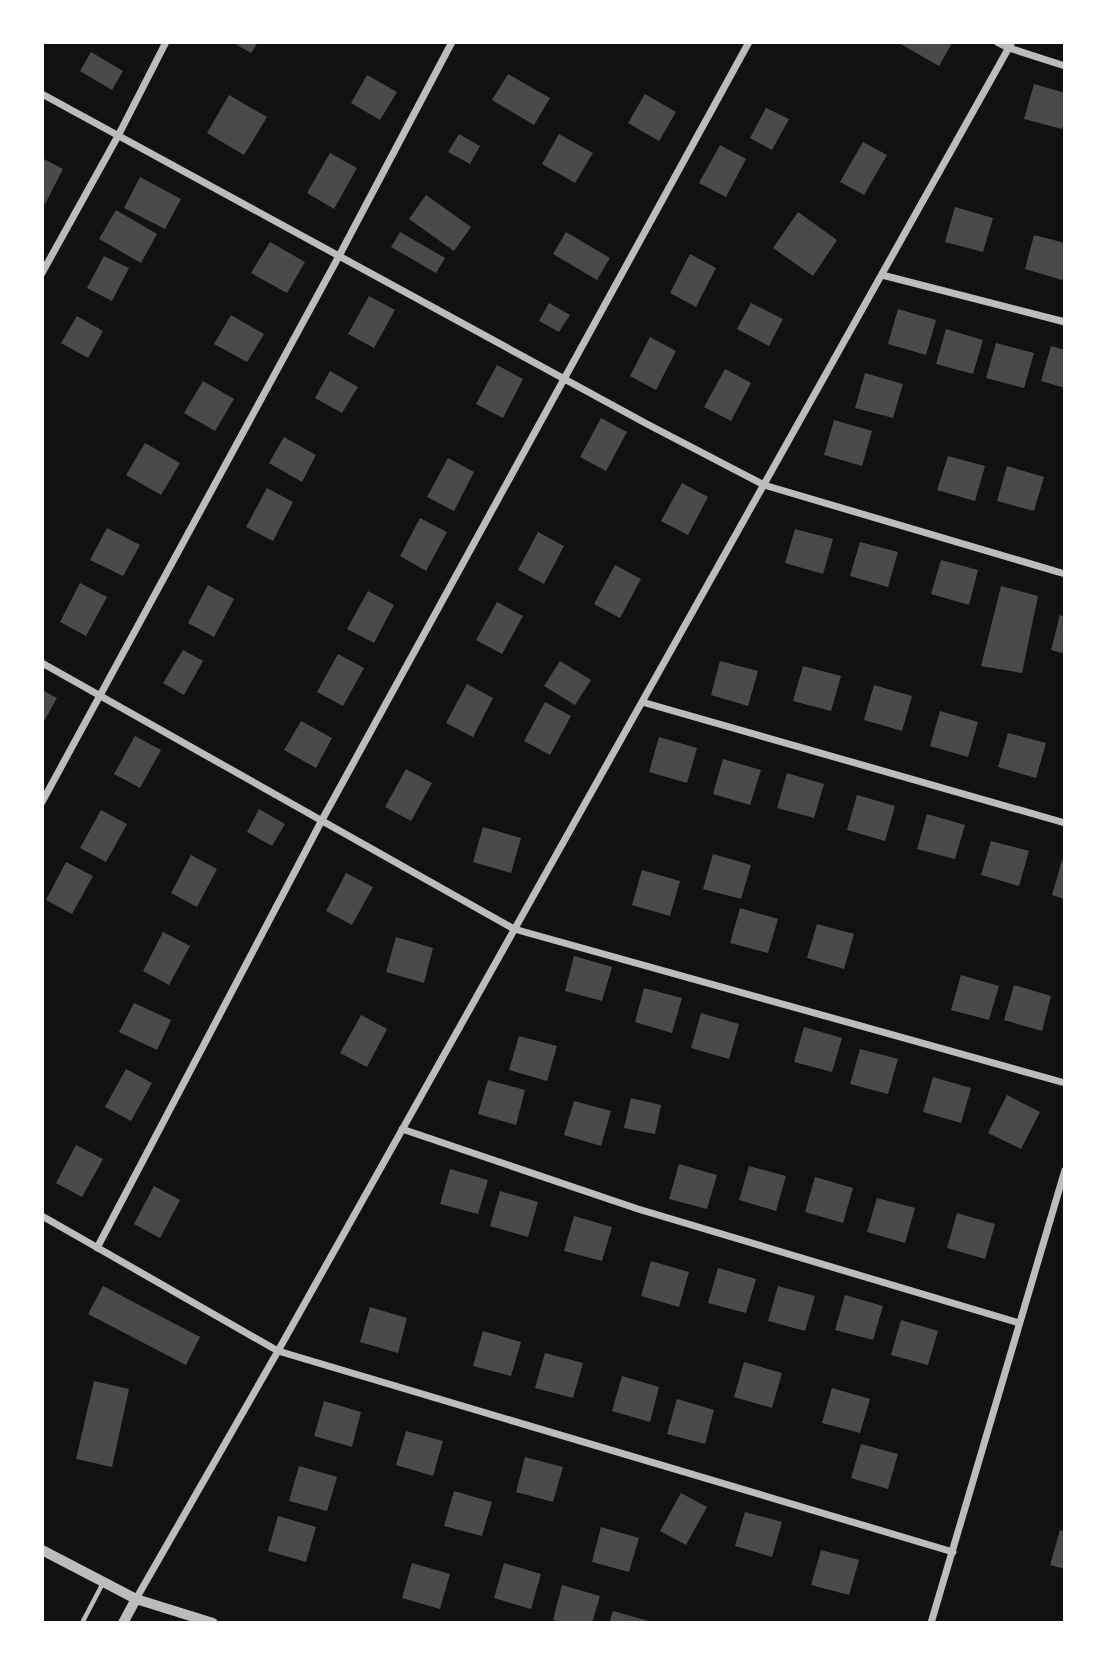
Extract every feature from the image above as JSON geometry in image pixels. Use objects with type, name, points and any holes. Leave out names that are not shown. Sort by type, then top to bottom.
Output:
[{"type":"street","points":[[42,273],[118,136],[166,42]]},
{"type":"street","points":[[42,802],[339,256],[452,42]]},
{"type":"street","points":[[97,1248],[322,820],[748,42]]},
{"type":"street","points":[[996,42],[1065,66]]},
{"type":"street","points":[[123,1623],[1011,45]]},
{"type":"street","points":[[42,94],[764,485],[1065,574]]},
{"type":"street","points":[[883,275],[1065,323]]},
{"type":"street","points":[[42,663],[514,929],[1065,1083]]},
{"type":"street","points":[[642,702],[1065,823]]},
{"type":"street","points":[[402,1129],[638,1209],[1019,1323]]},
{"type":"street","points":[[931,1623],[1065,1170]]},
{"type":"street","points":[[42,1216],[278,1351],[953,1552]]},
{"type":"street","points":[[42,1550],[136,1599],[213,1623]]},
{"type":"lane","points":[[82,1623],[103,1582]]},
{"type":"building","points":[[232,42],[258,42],[251,53]]},
{"type":"building","points":[[897,42],[950,42],[952,43],[939,66]]},
{"type":"building","points":[[91,52],[123,71],[112,90],[80,71]]},
{"type":"building","points":[[508,74],[550,98],[534,125],[492,100]]},
{"type":"building","points":[[367,75],[397,92],[380,120],[351,103]]},
{"type":"building","points":[[1034,84],[1065,93],[1062,129],[1024,119]]},
{"type":"building","points":[[645,94],[676,112],[659,141],[628,123]]},
{"type":"building","points":[[229,95],[267,117],[244,155],[207,133]]},
{"type":"building","points":[[766,108],[789,119],[772,150],[750,138]]},
{"type":"building","points":[[459,134],[480,146],[470,164],[448,152]]},
{"type":"building","points":[[559,134],[593,153],[575,183],[542,164]]},
{"type":"building","points":[[863,142],[887,155],[864,195],[840,182]]},
{"type":"building","points":[[720,145],[746,159],[726,197],[699,183]]},
{"type":"building","points":[[330,153],[357,168],[334,209],[307,193]]},
{"type":"building","points":[[42,158],[63,169],[45,204],[42,203]]},
{"type":"building","points":[[140,177],[181,199],[165,229],[124,208]]},
{"type":"building","points":[[426,195],[471,227],[454,251],[409,219]]},
{"type":"building","points":[[955,207],[993,218],[983,252],[945,242]]},
{"type":"building","points":[[116,210],[157,234],[141,263],[99,239]]},
{"type":"building","points":[[798,212],[837,240],[813,276],[773,248]]},
{"type":"building","points":[[400,232],[445,258],[436,273],[391,247]]},
{"type":"building","points":[[566,232],[610,258],[597,280],[553,254]]},
{"type":"building","points":[[1034,235],[1065,243],[1065,270],[1062,280],[1025,269]]},
{"type":"building","points":[[270,242],[305,262],[287,293],[251,273]]},
{"type":"building","points":[[690,254],[716,268],[696,307],[670,293]]},
{"type":"building","points":[[104,256],[129,268],[112,301],[87,288]]},
{"type":"building","points":[[369,296],[395,310],[374,348],[348,334]]},
{"type":"building","points":[[549,303],[570,315],[559,332],[539,321]]},
{"type":"building","points":[[751,303],[783,319],[769,346],[737,329]]},
{"type":"building","points":[[898,309],[936,320],[926,355],[888,344]]},
{"type":"building","points":[[231,315],[264,334],[247,362],[214,344]]},
{"type":"building","points":[[77,316],[103,331],[88,358],[61,343]]},
{"type":"building","points":[[946,329],[983,340],[973,374],[936,364]]},
{"type":"building","points":[[650,337],[676,351],[656,390],[630,376]]},
{"type":"building","points":[[996,343],[1034,353],[1024,388],[986,378]]},
{"type":"building","points":[[1051,346],[1065,350],[1065,388],[1041,381]]},
{"type":"building","points":[[497,365],[523,379],[503,418],[476,404]]},
{"type":"building","points":[[725,369],[751,383],[731,421],[704,407]]},
{"type":"building","points":[[330,371],[358,387],[342,413],[315,398]]},
{"type":"building","points":[[865,373],[903,384],[893,418],[855,408]]},
{"type":"building","points":[[203,381],[234,399],[215,431],[184,413]]},
{"type":"building","points":[[601,418],[627,432],[606,471],[580,457]]},
{"type":"building","points":[[834,420],[872,431],[862,466],[824,455]]},
{"type":"building","points":[[284,437],[316,455],[302,482],[269,463]]},
{"type":"building","points":[[145,443],[180,463],[161,495],[126,475]]},
{"type":"building","points":[[948,456],[985,466],[975,501],[937,490]]},
{"type":"building","points":[[448,458],[474,472],[454,511],[427,497]]},
{"type":"building","points":[[1007,466],[1044,477],[1034,511],[997,501]]},
{"type":"building","points":[[682,483],[708,497],[688,535],[661,521]]},
{"type":"building","points":[[267,488],[293,502],[273,541],[246,527]]},
{"type":"building","points":[[420,518],[447,532],[426,571],[400,556]]},
{"type":"building","points":[[107,528],[140,545],[123,576],[90,560]]},
{"type":"building","points":[[795,529],[833,539],[823,574],[785,563]]},
{"type":"building","points":[[538,532],[564,546],[544,584],[518,570]]},
{"type":"building","points":[[860,542],[898,552],[888,587],[850,576]]},
{"type":"building","points":[[941,560],[978,570],[969,605],[931,594]]},
{"type":"building","points":[[615,565],[641,579],[620,618],[594,604]]},
{"type":"building","points":[[80,583],[107,597],[86,636],[60,622]]},
{"type":"building","points":[[208,585],[234,599],[214,637],[188,623]]},
{"type":"building","points":[[1001,586],[1038,596],[1022,673],[981,666]]},
{"type":"building","points":[[368,591],[394,605],[374,643],[347,629]]},
{"type":"building","points":[[497,602],[523,616],[502,654],[476,640]]},
{"type":"building","points":[[1060,615],[1065,617],[1065,654],[1051,650]]},
{"type":"building","points":[[183,650],[203,661],[184,695],[163,683]]},
{"type":"building","points":[[338,654],[364,668],[343,706],[317,692]]},
{"type":"building","points":[[560,661],[591,680],[575,705],[544,686]]},
{"type":"building","points":[[720,661],[758,671],[748,706],[711,695]]},
{"type":"building","points":[[803,666],[841,676],[831,711],[793,701]]},
{"type":"building","points":[[467,684],[493,698],[473,737],[446,723]]},
{"type":"building","points":[[874,685],[912,696],[902,731],[864,720]]},
{"type":"building","points":[[42,690],[57,698],[42,725]]},
{"type":"building","points":[[545,702],[571,716],[550,755],[524,741]]},
{"type":"building","points":[[940,711],[978,722],[968,757],[930,746]]},
{"type":"building","points":[[301,721],[332,738],[316,768],[284,750]]},
{"type":"building","points":[[1008,733],[1046,743],[1036,778],[998,767]]},
{"type":"building","points":[[135,736],[161,750],[140,788],[114,774]]},
{"type":"building","points":[[659,737],[697,748],[687,783],[649,772]]},
{"type":"building","points":[[723,759],[761,770],[750,805],[713,794]]},
{"type":"building","points":[[406,769],[432,783],[411,821],[385,807]]},
{"type":"building","points":[[787,773],[824,784],[814,818],[777,808]]},
{"type":"building","points":[[857,795],[895,806],[885,841],[847,830]]},
{"type":"building","points":[[259,809],[285,824],[272,846],[247,832]]},
{"type":"building","points":[[101,810],[127,824],[106,862],[80,848]]},
{"type":"building","points":[[927,814],[965,825],[955,859],[917,849]]},
{"type":"building","points":[[483,827],[521,838],[511,873],[473,862]]},
{"type":"building","points":[[991,841],[1029,851],[1019,886],[981,875]]},
{"type":"building","points":[[713,854],[751,865],[741,899],[703,889]]},
{"type":"building","points":[[191,855],[217,869],[197,907],[171,893]]},
{"type":"building","points":[[1062,860],[1065,861],[1065,899],[1052,895]]},
{"type":"building","points":[[66,862],[93,876],[72,914],[46,900]]},
{"type":"building","points":[[642,870],[680,881],[670,916],[632,905]]},
{"type":"building","points":[[346,873],[373,887],[352,925],[326,911]]},
{"type":"building","points":[[740,908],[778,919],[768,953],[730,943]]},
{"type":"building","points":[[817,924],[854,934],[844,969],[807,958]]},
{"type":"building","points":[[163,932],[190,946],[169,985],[143,971]]},
{"type":"building","points":[[396,937],[433,948],[424,983],[386,972]]},
{"type":"building","points":[[574,956],[612,967],[602,1001],[565,991]]},
{"type":"building","points":[[961,975],[999,986],[989,1020],[951,1010]]},
{"type":"building","points":[[1014,985],[1051,996],[1042,1031],[1004,1020]]},
{"type":"building","points":[[644,988],[682,998],[672,1033],[635,1022]]},
{"type":"building","points":[[134,1003],[171,1020],[157,1050],[119,1032]]},
{"type":"building","points":[[701,1013],[739,1024],[729,1059],[691,1048]]},
{"type":"building","points":[[361,1015],[387,1029],[367,1067],[340,1053]]},
{"type":"building","points":[[804,1027],[842,1038],[832,1072],[794,1062]]},
{"type":"building","points":[[519,1036],[557,1046],[547,1081],[509,1070]]},
{"type":"building","points":[[860,1049],[898,1059],[888,1094],[850,1084]]},
{"type":"building","points":[[126,1069],[152,1083],[131,1121],[105,1107]]},
{"type":"building","points":[[933,1077],[971,1088],[961,1123],[923,1112]]},
{"type":"building","points":[[488,1080],[525,1090],[516,1125],[478,1114]]},
{"type":"building","points":[[1007,1095],[1040,1112],[1021,1149],[988,1133]]},
{"type":"building","points":[[631,1098],[661,1105],[655,1134],[624,1128]]},
{"type":"building","points":[[574,1101],[611,1111],[601,1146],[564,1135]]},
{"type":"building","points":[[76,1145],[103,1159],[82,1197],[56,1183]]},
{"type":"building","points":[[679,1164],[717,1175],[707,1209],[669,1199]]},
{"type":"building","points":[[749,1166],[786,1176],[776,1211],[739,1200]]},
{"type":"building","points":[[450,1169],[488,1180],[478,1214],[440,1204]]},
{"type":"building","points":[[815,1177],[853,1188],[843,1223],[805,1212]]},
{"type":"building","points":[[154,1186],[180,1200],[160,1238],[134,1224]]},
{"type":"building","points":[[500,1191],[538,1202],[528,1237],[490,1226]]},
{"type":"building","points":[[877,1198],[915,1208],[905,1243],[867,1232]]},
{"type":"building","points":[[957,1213],[995,1224],[985,1259],[947,1248]]},
{"type":"building","points":[[574,1216],[612,1227],[602,1261],[564,1251]]},
{"type":"building","points":[[651,1261],[689,1272],[679,1307],[641,1296]]},
{"type":"building","points":[[718,1268],[756,1279],[746,1313],[708,1303]]},
{"type":"building","points":[[103,1286],[200,1337],[186,1365],[88,1314]]},
{"type":"building","points":[[778,1286],[815,1296],[805,1331],[768,1321]]},
{"type":"building","points":[[845,1295],[883,1306],[873,1340],[835,1330]]},
{"type":"building","points":[[370,1307],[407,1318],[398,1353],[360,1342]]},
{"type":"building","points":[[901,1320],[938,1331],[928,1365],[891,1355]]},
{"type":"building","points":[[483,1331],[521,1342],[511,1376],[473,1366]]},
{"type":"building","points":[[545,1353],[583,1363],[573,1398],[535,1388]]},
{"type":"building","points":[[744,1362],[782,1373],[772,1408],[734,1397]]},
{"type":"building","points":[[622,1376],[659,1387],[650,1422],[612,1411]]},
{"type":"building","points":[[94,1381],[129,1389],[112,1467],[76,1459]]},
{"type":"building","points":[[832,1388],[870,1399],[860,1433],[822,1423]]},
{"type":"building","points":[[677,1399],[714,1410],[705,1444],[667,1434]]},
{"type":"building","points":[[324,1401],[361,1412],[352,1447],[314,1436]]},
{"type":"building","points":[[406,1431],[443,1441],[433,1476],[396,1465]]},
{"type":"building","points":[[861,1444],[898,1454],[888,1489],[851,1478]]},
{"type":"building","points":[[525,1457],[563,1467],[553,1502],[516,1492]]},
{"type":"building","points":[[299,1466],[337,1477],[327,1511],[289,1501]]},
{"type":"building","points":[[454,1491],[492,1502],[482,1536],[444,1526]]},
{"type":"building","points":[[681,1493],[707,1507],[686,1545],[660,1531]]},
{"type":"building","points":[[745,1512],[782,1522],[772,1557],[735,1546]]},
{"type":"building","points":[[278,1516],[316,1527],[306,1562],[268,1551]]},
{"type":"building","points":[[601,1527],[639,1538],[629,1572],[592,1562]]},
{"type":"building","points":[[1060,1530],[1065,1532],[1065,1569],[1050,1565]]},
{"type":"building","points":[[821,1550],[859,1560],[849,1595],[811,1585]]},
{"type":"building","points":[[412,1563],[450,1574],[440,1609],[402,1598]]},
{"type":"building","points":[[504,1563],[541,1574],[531,1609],[494,1598]]},
{"type":"building","points":[[562,1585],[600,1596],[592,1623],[564,1623],[553,1620]]},
{"type":"building","points":[[613,1611],[652,1622],[609,1623]]}]
